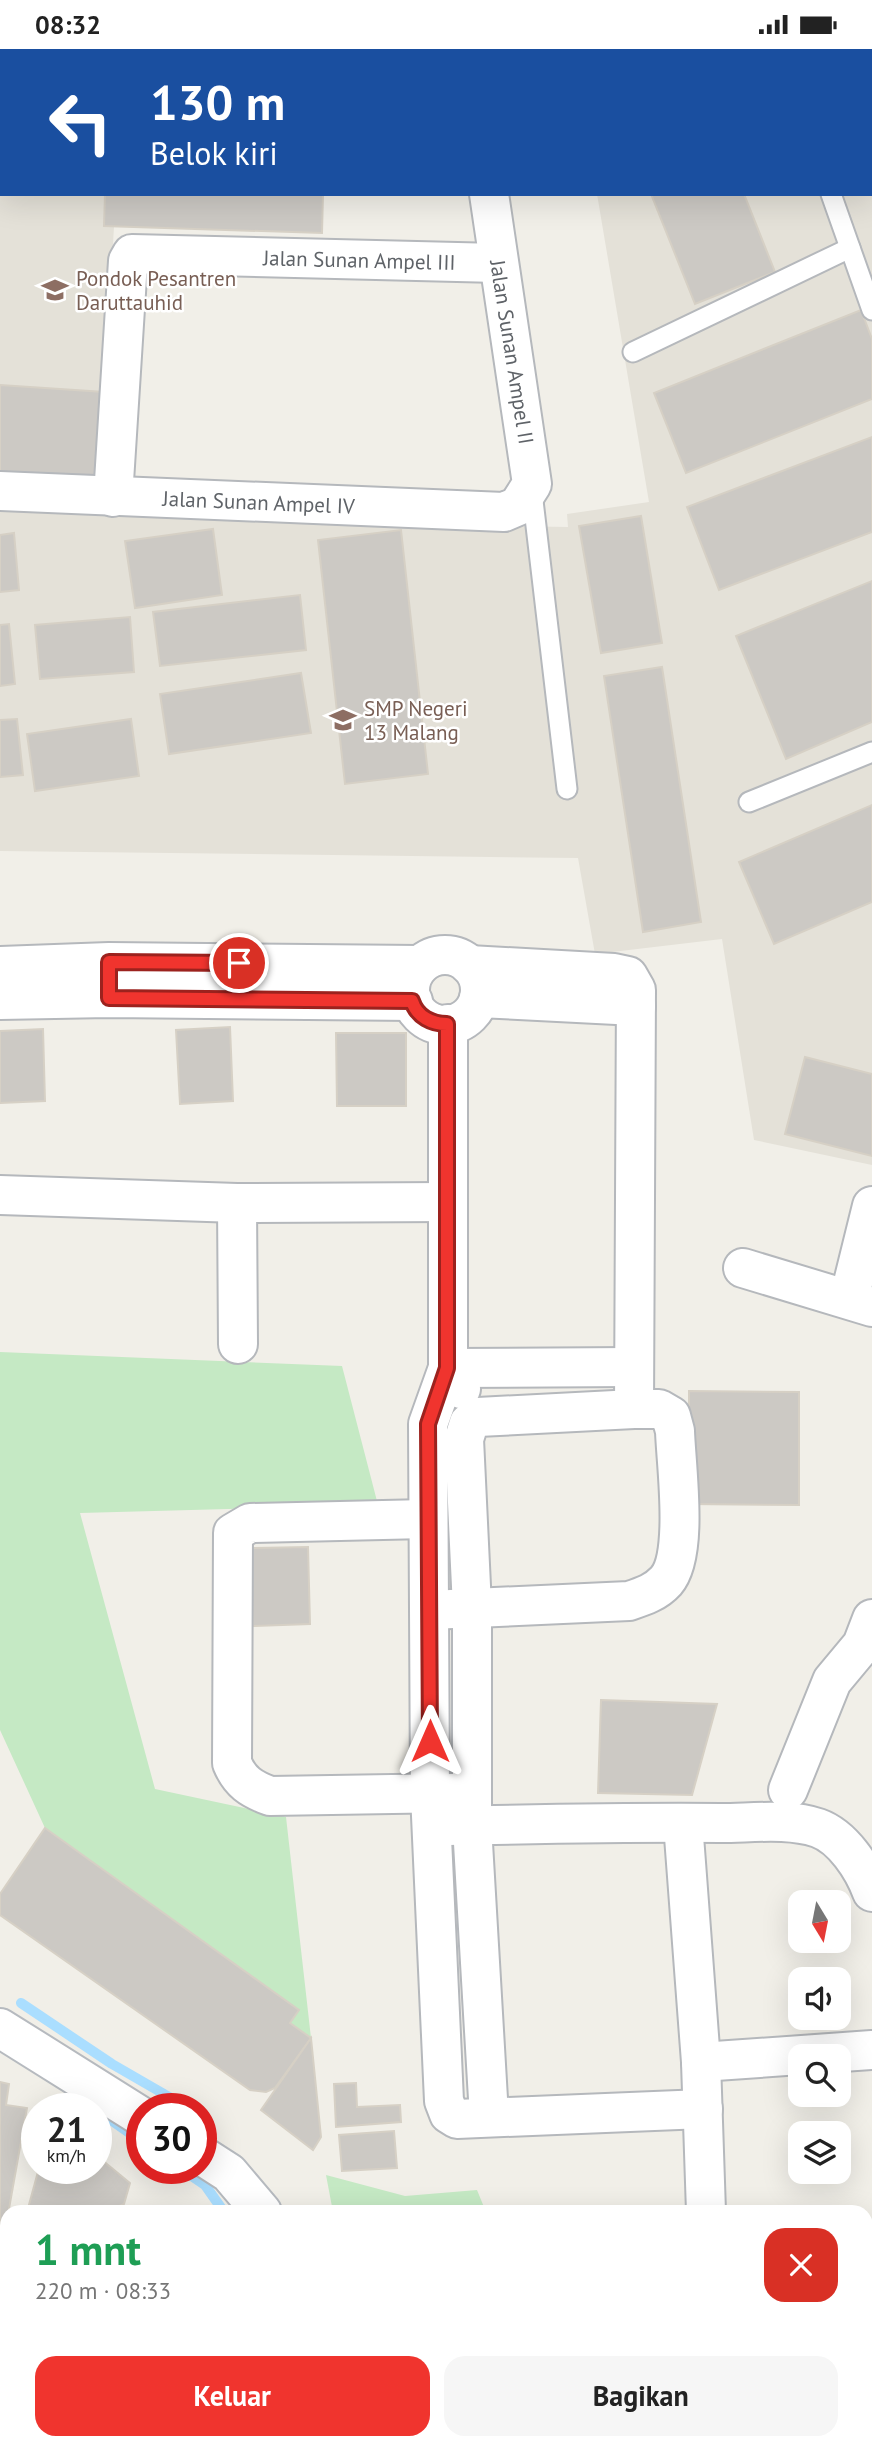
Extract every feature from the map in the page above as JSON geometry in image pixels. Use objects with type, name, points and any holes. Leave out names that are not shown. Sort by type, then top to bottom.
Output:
[{"type":"street","name":"Jalan Sunan Ampel II","points":[[489,196],[525,495]]},
{"type":"street","name":"Jalan Sunan Ampel III","points":[[113,497],[128,261],[138,252],[498,263]]},
{"type":"street","name":"Jalan Sunan Ampel IV","points":[[0,491],[504,512],[525,495]]},
{"type":"street","points":[[436,955],[454,956],[474,981],[469,1016],[447,1024],[426,1019],[414,1008],[412,977],[420,965],[436,955]]},
{"type":"street","points":[[0,1000],[109,980],[420,965]]},
{"type":"street","points":[[0,966],[109,980],[412,1001]]},
{"type":"street","points":[[474,981],[621,974],[628,976],[636,990],[634,1409]]},
{"type":"street","points":[[447,1024],[447,1368],[428,1424],[426,1519],[430,1610],[431,1810],[444,2101],[449,2114],[457,2119],[703,2109]]},
{"type":"street","points":[[0,1195],[237,1203],[448,1202]]},
{"type":"street","points":[[237,1203],[238,1344]]},
{"type":"street","points":[[743,1268],[861,1303],[872,1206]]},
{"type":"street","points":[[447,1368],[633,1367]]},
{"type":"street","points":[[447,1368],[478,1417]]},
{"type":"street","points":[[430,1610],[472,1607],[629,1601],[652,1593],[668,1579],[678,1550],[675,1431],[671,1416],[659,1409],[634,1409],[478,1417],[469,1423],[464,1439],[472,1607],[473,1809],[489,2116]]},
{"type":"street","points":[[426,1519],[250,1523],[233,1533],[230,1744],[232,1763],[238,1777],[252,1789],[270,1795],[431,1810],[473,1809],[683,1823],[786,1823],[819,1828],[844,1846],[865,1874],[872,1892]]},
{"type":"street","points":[[429,1566],[470,1563]]},
{"type":"street","points":[[788,1790],[832,1681],[862,1645],[872,1619]]},
{"type":"street","points":[[683,1823],[701,2062],[706,2205]]},
{"type":"street","points":[[0,2028],[126,2107]]},
{"type":"street","points":[[701,2062],[872,2050]]},
{"type":"street","points":[[217,2165],[229,2173],[256,2205]]},
{"type":"lane","points":[[832,196],[872,310]]},
{"type":"lane","points":[[634,352],[850,248]]},
{"type":"lane","points":[[525,495],[567,789]]},
{"type":"lane","points":[[749,802],[872,752]]},
{"type":"shaded area","name":"Pondok Pesantren Daruttauhid","points":[[0,196],[116,196],[104,392],[0,385]]},
{"type":"shaded area","points":[[597,196],[872,196],[872,1165],[754,1140],[722,939],[595,954],[578,858],[0,851],[0,507],[328,523],[568,527],[567,514],[649,502]]},
{"type":"green space","points":[[0,1352],[342,1366],[378,1505],[80,1513],[155,1789],[286,1817],[311,2038],[290,2023],[299,2010],[45,1828],[0,1730]]},
{"type":"green space","points":[[326,2175],[405,2196],[477,2190],[483,2205],[332,2205]]},
{"type":"building","points":[[105,196],[323,196],[322,233],[104,226]]},
{"type":"building","points":[[652,196],[745,196],[775,272],[695,304]]},
{"type":"building","points":[[861,310],[872,339],[872,399],[686,473],[654,393]]},
{"type":"building","points":[[0,385],[104,392],[97,485],[0,478]]},
{"type":"building","points":[[872,437],[872,532],[719,590],[687,507]]},
{"type":"building","points":[[641,516],[662,643],[601,653],[579,526]]},
{"type":"building","points":[[213,529],[222,595],[135,608],[125,541]]},
{"type":"building","points":[[401,530],[428,774],[345,784],[318,540]]},
{"type":"building","points":[[14,533],[19,590],[0,592],[0,535]]},
{"type":"building","points":[[872,581],[872,722],[786,759],[736,636]]},
{"type":"building","points":[[300,595],[306,650],[160,666],[153,612]]},
{"type":"building","points":[[130,617],[134,672],[40,679],[35,625]]},
{"type":"building","points":[[9,624],[15,684],[0,686],[0,625]]},
{"type":"building","points":[[662,667],[701,922],[643,932],[604,676]]},
{"type":"building","points":[[301,673],[311,733],[169,754],[160,694]]},
{"type":"building","points":[[17,719],[23,775],[0,777],[0,720]]},
{"type":"building","points":[[131,719],[139,776],[35,791],[27,734]]},
{"type":"building","points":[[872,805],[872,902],[774,944],[739,862]]},
{"type":"building","points":[[230,1027],[233,1101],[180,1104],[176,1030]]},
{"type":"building","points":[[43,1029],[45,1101],[0,1103],[0,1031]]},
{"type":"building","points":[[336,1033],[406,1033],[406,1106],[337,1106]]},
{"type":"building","points":[[805,1057],[872,1074],[872,1156],[785,1134]]},
{"type":"building","points":[[689,1391],[799,1392],[799,1505],[689,1504]]},
{"type":"building","points":[[308,1547],[310,1624],[253,1626],[250,1548]]},
{"type":"building","points":[[601,1700],[717,1704],[692,1795],[598,1793]]},
{"type":"building","points":[[45,1828],[299,2010],[290,2023],[311,2038],[275,2088],[266,2092],[250,2090],[0,1915],[0,1894]]},
{"type":"building","points":[[311,2038],[321,2137],[313,2150],[261,2110]]},
{"type":"building","points":[[0,2082],[9,2084],[6,2105],[21,2107],[21,2142],[10,2205],[0,2205]]},
{"type":"building","points":[[356,2083],[357,2107],[400,2105],[401,2122],[336,2127],[334,2084]]},
{"type":"building","points":[[394,2131],[397,2168],[342,2171],[339,2135]]},
{"type":"building","points":[[112,2168],[126,2180],[126,2184],[130,2184],[122,2205],[29,2205],[35,2184],[112,2184]]},
{"type":"waterway","points":[[21,2003],[112,2064],[162,2093]]},
{"type":"waterway","points":[[112,2121],[126,2131]]},
{"type":"waterway","points":[[204,2184],[219,2205]]},
{"type":"place","name":"Pondok Pesantren Daruttauhid","points":[[55,290]]},
{"type":"place","name":"SMP Negeri 13 Malang","points":[[343,720]]},
{"type":"route","points":[[239,963],[109,962],[109,998],[412,1001],[414,1008],[426,1019],[437,1024],[447,1024],[447,1368],[428,1424],[426,1519],[430,1610],[430,1741]]}]
